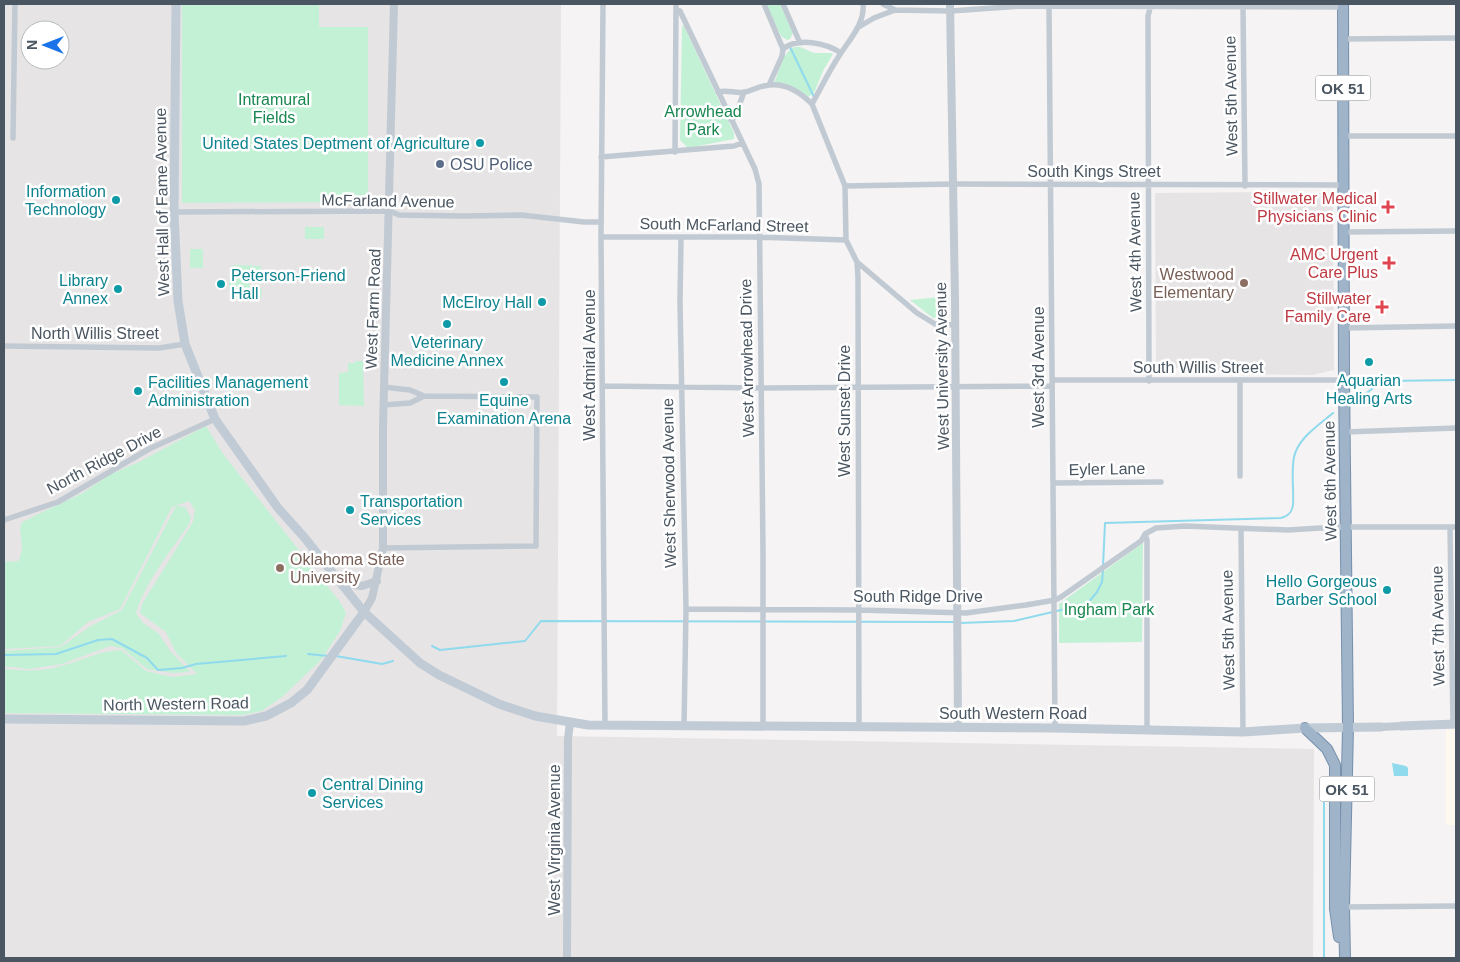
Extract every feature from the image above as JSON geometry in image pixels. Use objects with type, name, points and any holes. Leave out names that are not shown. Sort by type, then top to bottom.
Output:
[{"type":"highway","name":"West 6th Avenue","points":[[1342,5],[1348,727],[1344,958]]},
{"type":"highway","points":[[1304,728],[1326,749],[1336,765],[1335,910],[1344,958]]},
{"type":"main road","name":"West Hall of Fame Avenue","points":[[176,4],[174,212],[176,277],[185,344],[215,419],[278,508],[343,584],[364,612]]},
{"type":"main road","name":"North Western Road","points":[[4,719],[244,721],[266,716],[291,703],[307,690],[364,612]]},
{"type":"main road","points":[[364,612],[420,663],[439,675],[499,704],[535,716],[570,723]]},
{"type":"main road","name":"South Western Road","points":[[570,723],[605,726],[1055,728],[1243,732],[1304,728],[1381,727]]},
{"type":"main road","name":"South Western Road","points":[[1402,726],[1455,724]]},
{"type":"street","points":[[13,138],[15,4]]},
{"type":"street","name":"West Farm Road","points":[[364,612],[372,598],[383,548],[384,387],[394,4]]},
{"type":"street","name":"West Admiral Avenue","points":[[603,4],[601,237],[605,726]]},
{"type":"street","points":[[764,4],[783,49],[782,56],[769,85]]},
{"type":"street","points":[[783,4],[800,43]]},
{"type":"street","points":[[718,92],[724,90],[744,92],[769,85],[784,86],[802,94],[812,104],[841,52],[857,28],[862,16],[862,4]]},
{"type":"street","points":[[883,4],[895,10]]},
{"type":"street","name":"West 4th Avenue","points":[[1149,381],[1148,16],[1150,5]]},
{"type":"street","points":[[857,28],[874,18],[895,10],[951,7],[1342,5]]},
{"type":"street","name":"West 3rd Avenue","points":[[1049,6],[1055,728]]},
{"type":"street","name":"West 5th Avenue","points":[[1243,6],[1246,186]]},
{"type":"street","points":[[675,152],[676,7]]},
{"type":"street","name":"West Arrowhead Drive","points":[[676,7],[680,11],[755,170],[759,184],[763,727]]},
{"type":"street","name":"West University Avenue","points":[[951,7],[958,728]]},
{"type":"street","points":[[1342,39],[1456,38]]},
{"type":"street","points":[[783,49],[789,45],[812,42],[841,52]]},
{"type":"street","points":[[731,120],[735,117],[744,92]]},
{"type":"street","name":"West Sunset Drive","points":[[812,104],[845,186],[846,240],[857,262],[859,728]]},
{"type":"street","points":[[1344,136],[1456,136]]},
{"type":"street","points":[[601,158],[742,144]]},
{"type":"street","name":"South Kings Street","points":[[845,186],[954,184],[1148,186],[1344,185]]},
{"type":"street","name":"McFarland Avenue","points":[[174,212],[390,211],[399,215],[521,215],[601,222]]},
{"type":"street","points":[[1344,232],[1456,231]]},
{"type":"street","name":"South McFarland Street","points":[[601,237],[846,240]]},
{"type":"street","name":"West Sherwood Avenue","points":[[681,238],[681,387],[686,609],[684,727]]},
{"type":"street","points":[[857,262],[917,313],[935,324],[955,325]]},
{"type":"street","points":[[1344,328],[1456,326]]},
{"type":"street","name":"North Willis Street","points":[[4,346],[159,348],[185,344]]},
{"type":"street","points":[[1240,380],[1240,476]]},
{"type":"street","name":"South Willis Street","points":[[602,386],[858,388],[1149,381],[1344,380]]},
{"type":"street","points":[[383,548],[536,546],[537,397],[424,396],[410,390],[384,387]]},
{"type":"street","points":[[384,405],[410,403],[424,396]]},
{"type":"street","name":"North Ridge Drive","points":[[4,520],[58,502],[149,449],[215,419]]},
{"type":"street","points":[[1345,432],[1456,428]]},
{"type":"street","name":"Eyler Lane","points":[[1053,483],[1161,482]]},
{"type":"street","name":"South Ridge Drive","points":[[686,609],[859,610],[958,616],[1055,600],[1106,566],[1141,541],[1145,534],[1156,528],[1185,526],[1288,530],[1346,527],[1453,527]]},
{"type":"street","name":"West 7th Avenue","points":[[1453,527],[1455,724]]},
{"type":"street","name":"West 5th Avenue","points":[[1241,529],[1243,732]]},
{"type":"street","points":[[1145,534],[1147,540],[1147,730]]},
{"type":"street","points":[[343,584],[362,586],[377,581]]},
{"type":"street","name":"West Virginia Avenue","points":[[567,958],[568,739],[570,723]]},
{"type":"street","name":"South Western Road","points":[[1381,727],[1402,726]]},
{"type":"street","points":[[1344,907],[1456,906]]},
{"type":"shaded area","name":"Oklahoma State University","points":[[4,4],[561,4],[557,736],[1314,749],[1313,958],[4,958]]},
{"type":"shaded area","name":"Westwood Elementary","points":[[1279,192],[1281,200],[1298,200],[1301,193],[1330,193],[1333,196],[1334,370],[1312,375],[1236,374],[1228,367],[1213,374],[1197,366],[1156,370],[1155,193]]},
{"type":"shaded area","points":[[1456,729],[1456,825],[1446,825],[1446,730]]},
{"type":"green space","name":"Intramural Fields","points":[[182,4],[319,4],[319,27],[368,27],[368,202],[182,203]]},
{"type":"green space","points":[[766,4],[780,4],[793,33],[790,39],[787,40],[781,36]]},
{"type":"green space","name":"Arrowhead Park","points":[[683,24],[734,133],[734,139],[688,148],[680,140]]},
{"type":"green space","points":[[794,47],[800,47],[814,53],[833,54],[823,71],[814,93],[808,97],[774,83],[786,54]]},
{"type":"green space","points":[[305,227],[324,227],[324,239],[305,239]]},
{"type":"green space","points":[[190,249],[203,249],[203,268],[190,268]]},
{"type":"green space","points":[[230,266],[261,266],[261,274],[249,274],[248,280],[250,287],[262,289],[261,298],[231,297],[231,292],[229,292]]},
{"type":"green space","points":[[949,296],[948,318],[933,318],[910,300]]},
{"type":"green space","points":[[355,361],[363,361],[364,406],[339,405],[339,373],[348,372],[348,363],[355,363]]},
{"type":"green space","points":[[206,426],[223,454],[340,602],[346,613],[340,631],[321,660],[283,696],[262,711],[242,715],[4,713],[4,669],[50,669],[99,654],[121,650],[146,671],[172,677],[197,674],[176,653],[166,632],[140,613],[142,604],[193,522],[195,510],[189,501],[172,507],[120,609],[88,622],[60,646],[4,649],[4,562],[19,561],[22,549],[20,528],[22,522],[83,493],[109,475],[139,462]]},
{"type":"green space","points":[[176,506],[185,507],[191,517],[189,524],[152,578],[136,613],[143,623],[159,634],[171,652],[190,672],[173,673],[147,669],[122,648],[110,646],[62,664],[29,669],[4,666],[4,651],[61,647],[89,627],[122,610]]},
{"type":"green space","name":"Ingham Park","points":[[1143,543],[1142,642],[1059,643],[1059,604]]},
{"type":"water","points":[[1392,763],[1406,766],[1408,768],[1408,776],[1394,776]]},
{"type":"waterway","points":[[790,47],[814,97]]},
{"type":"waterway","points":[[1359,399],[1377,385],[1386,381],[1456,380]]},
{"type":"waterway","points":[[1103,566],[1105,523],[1281,518],[1288,515],[1293,505],[1293,469],[1296,450],[1304,438],[1333,413]]},
{"type":"waterway","points":[[960,623],[1014,621],[1087,604],[1097,592],[1102,582],[1103,571]]},
{"type":"waterway","points":[[432,646],[440,650],[525,641],[541,621],[955,622]]},
{"type":"waterway","points":[[4,655],[56,654],[98,640],[112,639],[147,658],[158,670],[182,668],[196,664],[286,656]]},
{"type":"waterway","points":[[308,654],[328,656]]},
{"type":"waterway","points":[[336,656],[382,664],[393,661]]},
{"type":"waterway","points":[[1324,800],[1324,958]]},
{"type":"place","name":"United States Deptment of Agriculture","points":[[480,143]]},
{"type":"place","name":"OSU Police","points":[[440,164]]},
{"type":"place","name":"Information Technology","points":[[116,200]]},
{"type":"place","name":"Stillwater Medical Physicians Clinic","points":[[1388,207]]},
{"type":"place","name":"AMC Urgent Care Plus","points":[[1389,263]]},
{"type":"place","name":"Westwood Elementary","points":[[1244,283]]},
{"type":"place","name":"Peterson-Friend Hall","points":[[221,284]]},
{"type":"place","name":"Library Annex","points":[[118,289]]},
{"type":"place","name":"McElroy Hall","points":[[542,302]]},
{"type":"place","name":"Stillwater Family Care","points":[[1382,307]]},
{"type":"place","name":"Veterinary Medicine Annex","points":[[447,324]]},
{"type":"place","name":"Aquarian Healing Arts","points":[[1369,362]]},
{"type":"place","name":"Equine Examination Arena","points":[[504,382]]},
{"type":"place","name":"Facilities Management Administration","points":[[138,391]]},
{"type":"place","name":"Transportation Services","points":[[350,510]]},
{"type":"place","name":"Oklahoma State University","points":[[280,568]]},
{"type":"place","name":"Hello Gorgeous Barber School","points":[[1387,590]]},
{"type":"place","name":"Central Dining Services","points":[[312,793]]}]
